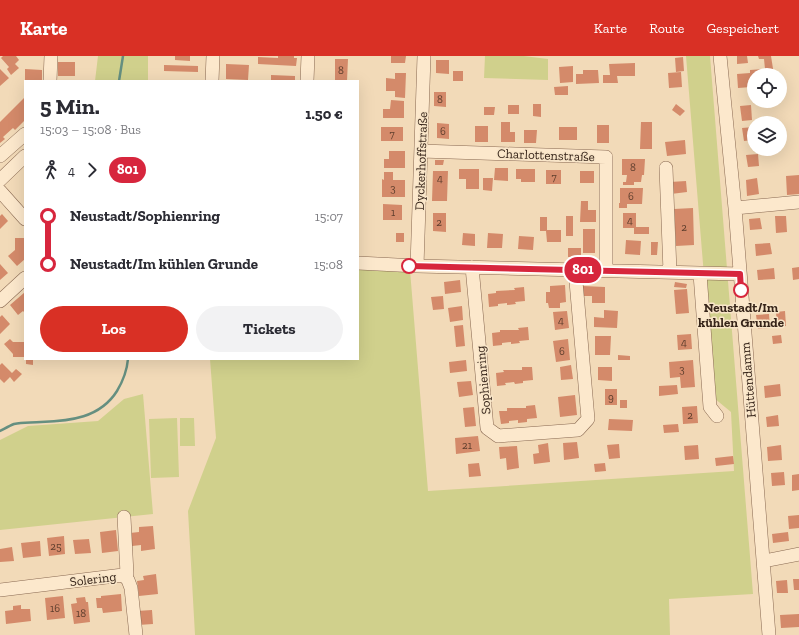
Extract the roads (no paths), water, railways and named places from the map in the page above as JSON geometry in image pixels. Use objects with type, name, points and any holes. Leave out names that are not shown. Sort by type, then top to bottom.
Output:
[{"type":"street","points":[[50,80],[51,56]]},
{"type":"street","points":[[212,80],[213,56]]},
{"type":"street","points":[[307,80],[308,56]]},
{"type":"street","name":"Dyckerhoffstraße","points":[[417,266],[424,56]]},
{"type":"street","name":"Hüttendamm","points":[[720,56],[735,208],[769,635]]},
{"type":"street","points":[[0,156],[24,135]]},
{"type":"street","name":"Charlottenstraße","points":[[421,151],[606,157],[606,270]]},
{"type":"street","points":[[0,180],[24,157]]},
{"type":"street","points":[[666,168],[670,272]]},
{"type":"street","points":[[0,191],[24,218]]},
{"type":"street","points":[[735,208],[799,202]]},
{"type":"street","points":[[360,263],[417,266],[740,274]]},
{"type":"street","name":"Sophienring","points":[[472,267],[487,428],[498,436],[578,430],[588,419],[575,270]]},
{"type":"street","points":[[700,274],[710,407],[717,416]]},
{"type":"street","points":[[0,301],[24,279]]},
{"type":"street","points":[[124,517],[127,574],[125,577]]},
{"type":"street","points":[[764,560],[799,554]]},
{"type":"street","name":"Solering","points":[[0,590],[123,575],[128,580],[131,588],[136,635]]},
{"type":"waterway","points":[[119,80],[123,56]]},
{"type":"waterway","points":[[0,431],[14,424],[63,421],[84,416],[93,412],[102,407],[117,391],[127,367],[128,360]]},
{"type":"place","name":"Neustadt/Im kühlen Grunde","points":[[741,290]]}]
